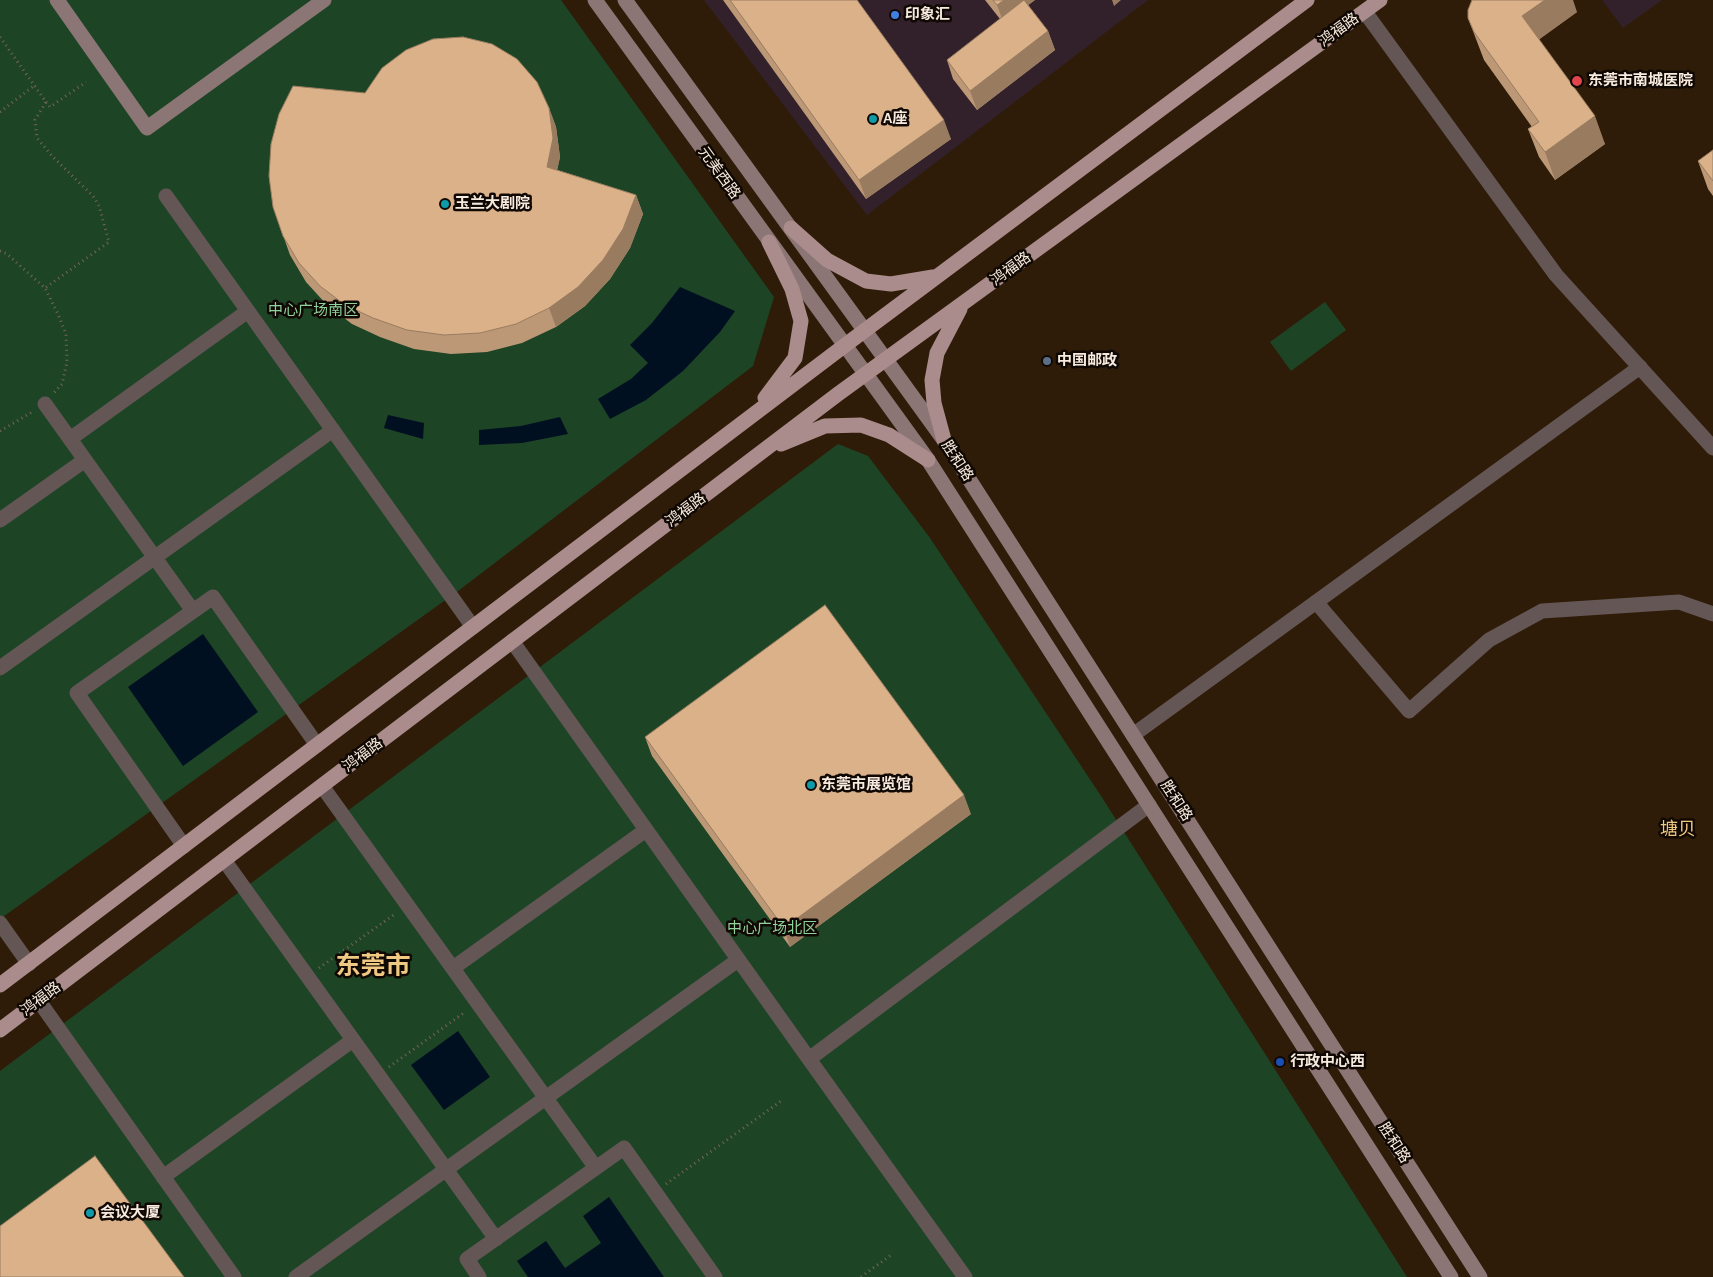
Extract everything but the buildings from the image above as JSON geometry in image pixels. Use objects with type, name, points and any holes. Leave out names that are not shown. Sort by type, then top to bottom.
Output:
[{"type":"main road","points":[[57,0],[147,128],[324,0]]},
{"type":"main road","name":"元美西路","points":[[595,0],[844,346]]},
{"type":"main road","name":"元美西路","points":[[625,0],[864,330]]},
{"type":"main road","points":[[0,985],[864,330],[1307,0]]},
{"type":"main road","name":"鸿福路","points":[[0,1030],[865,375],[1380,0]]},
{"type":"main road","points":[[791,228],[827,260],[866,281],[891,284],[937,277]]},
{"type":"main road","points":[[738,426],[772,391],[795,358],[801,321],[792,289],[769,242]]},
{"type":"main road","points":[[944,440],[934,402],[932,380],[937,353],[964,304]]},
{"type":"main road","name":"胜和路","points":[[864,330],[944,440],[1480,1277]]},
{"type":"main road","name":"胜和路","points":[[844,346],[928,460],[1450,1277]]},
{"type":"main road","points":[[764,451],[825,426],[861,425],[888,436],[928,460]]},
{"type":"street","points":[[1365,12],[1556,274],[1713,448]]},
{"type":"street","points":[[166,196],[473,627]]},
{"type":"street","points":[[70,439],[248,311]]},
{"type":"street","points":[[1133,735],[1640,367]]},
{"type":"street","points":[[45,404],[193,611]]},
{"type":"street","points":[[0,668],[333,430]]},
{"type":"street","points":[[0,520],[85,460]]},
{"type":"street","points":[[184,846],[77,694],[213,597],[317,745]]},
{"type":"street","points":[[1316,602],[1409,710],[1489,640],[1542,611],[1679,602],[1713,614]]},
{"type":"street","points":[[512,641],[965,1277]]},
{"type":"street","points":[[322,786],[596,1168]]},
{"type":"street","points":[[809,1059],[1149,805]]},
{"type":"street","points":[[454,968],[646,830]]},
{"type":"street","points":[[224,860],[496,1239]]},
{"type":"street","points":[[0,923],[29,964]]},
{"type":"street","points":[[296,1277],[738,960]]},
{"type":"street","points":[[39,1001],[234,1277]]},
{"type":"street","points":[[164,1177],[353,1040]]},
{"type":"street","points":[[479,1277],[467,1259],[624,1148],[715,1277]]},
{"type":"path","points":[[0,38],[50,107],[86,82]]},
{"type":"path","points":[[0,112],[34,86]]},
{"type":"path","points":[[45,288],[109,242],[93,196],[53,157],[38,138],[35,120],[46,102]]},
{"type":"path","points":[[0,251],[7,254],[45,288],[66,334],[67,362],[62,384],[45,404],[18,422],[0,431]]},
{"type":"path","points":[[308,976],[408,904]]},
{"type":"path","points":[[378,1075],[478,1003]]},
{"type":"path","points":[[655,1192],[781,1102]]},
{"type":"path","points":[[861,1277],[891,1255]]},
{"type":"shaded area","points":[[704,0],[1148,0],[867,215]]},
{"type":"shaded area","points":[[1602,0],[1662,0],[1623,28]]},
{"type":"green space","name":"中心广场南区","points":[[0,0],[561,0],[774,297],[753,366],[458,591],[0,919]]},
{"type":"green space","points":[[1325,302],[1346,330],[1291,371],[1270,342]]},
{"type":"green space","name":"中心广场北区","points":[[838,444],[868,456],[930,538],[1101,796],[1407,1277],[0,1277],[0,1071]]},
{"type":"water","points":[[680,287],[735,311],[720,332],[683,371],[646,400],[610,419],[598,399],[631,379],[648,363],[630,345],[652,323]]},
{"type":"water","points":[[388,415],[424,423],[423,439],[384,428]]},
{"type":"water","points":[[560,417],[568,434],[522,443],[479,445],[479,430],[521,426]]},
{"type":"water","points":[[203,634],[258,712],[183,766],[128,687]]},
{"type":"water","points":[[458,1031],[490,1077],[444,1110],[411,1065]]},
{"type":"water","points":[[609,1197],[664,1277],[528,1277],[517,1261],[546,1241],[565,1268],[601,1243],[583,1216]]},
{"type":"place","name":"印象汇","points":[[895,15]]},
{"type":"place","name":"东莞市南城医院","points":[[1577,81]]},
{"type":"place","name":"A座","points":[[873,119]]},
{"type":"place","name":"玉兰大剧院","points":[[445,204]]},
{"type":"place","name":"中国邮政","points":[[1047,361]]},
{"type":"place","name":"东莞市展览馆","points":[[811,785]]},
{"type":"place","name":"行政中心西","points":[[1280,1062]]},
{"type":"place","name":"会议大厦","points":[[90,1213]]},
{"type":"district","name":"塘贝","points":[[1678,830]]},
{"type":"district","name":"东莞市","points":[[373,967]]}]
